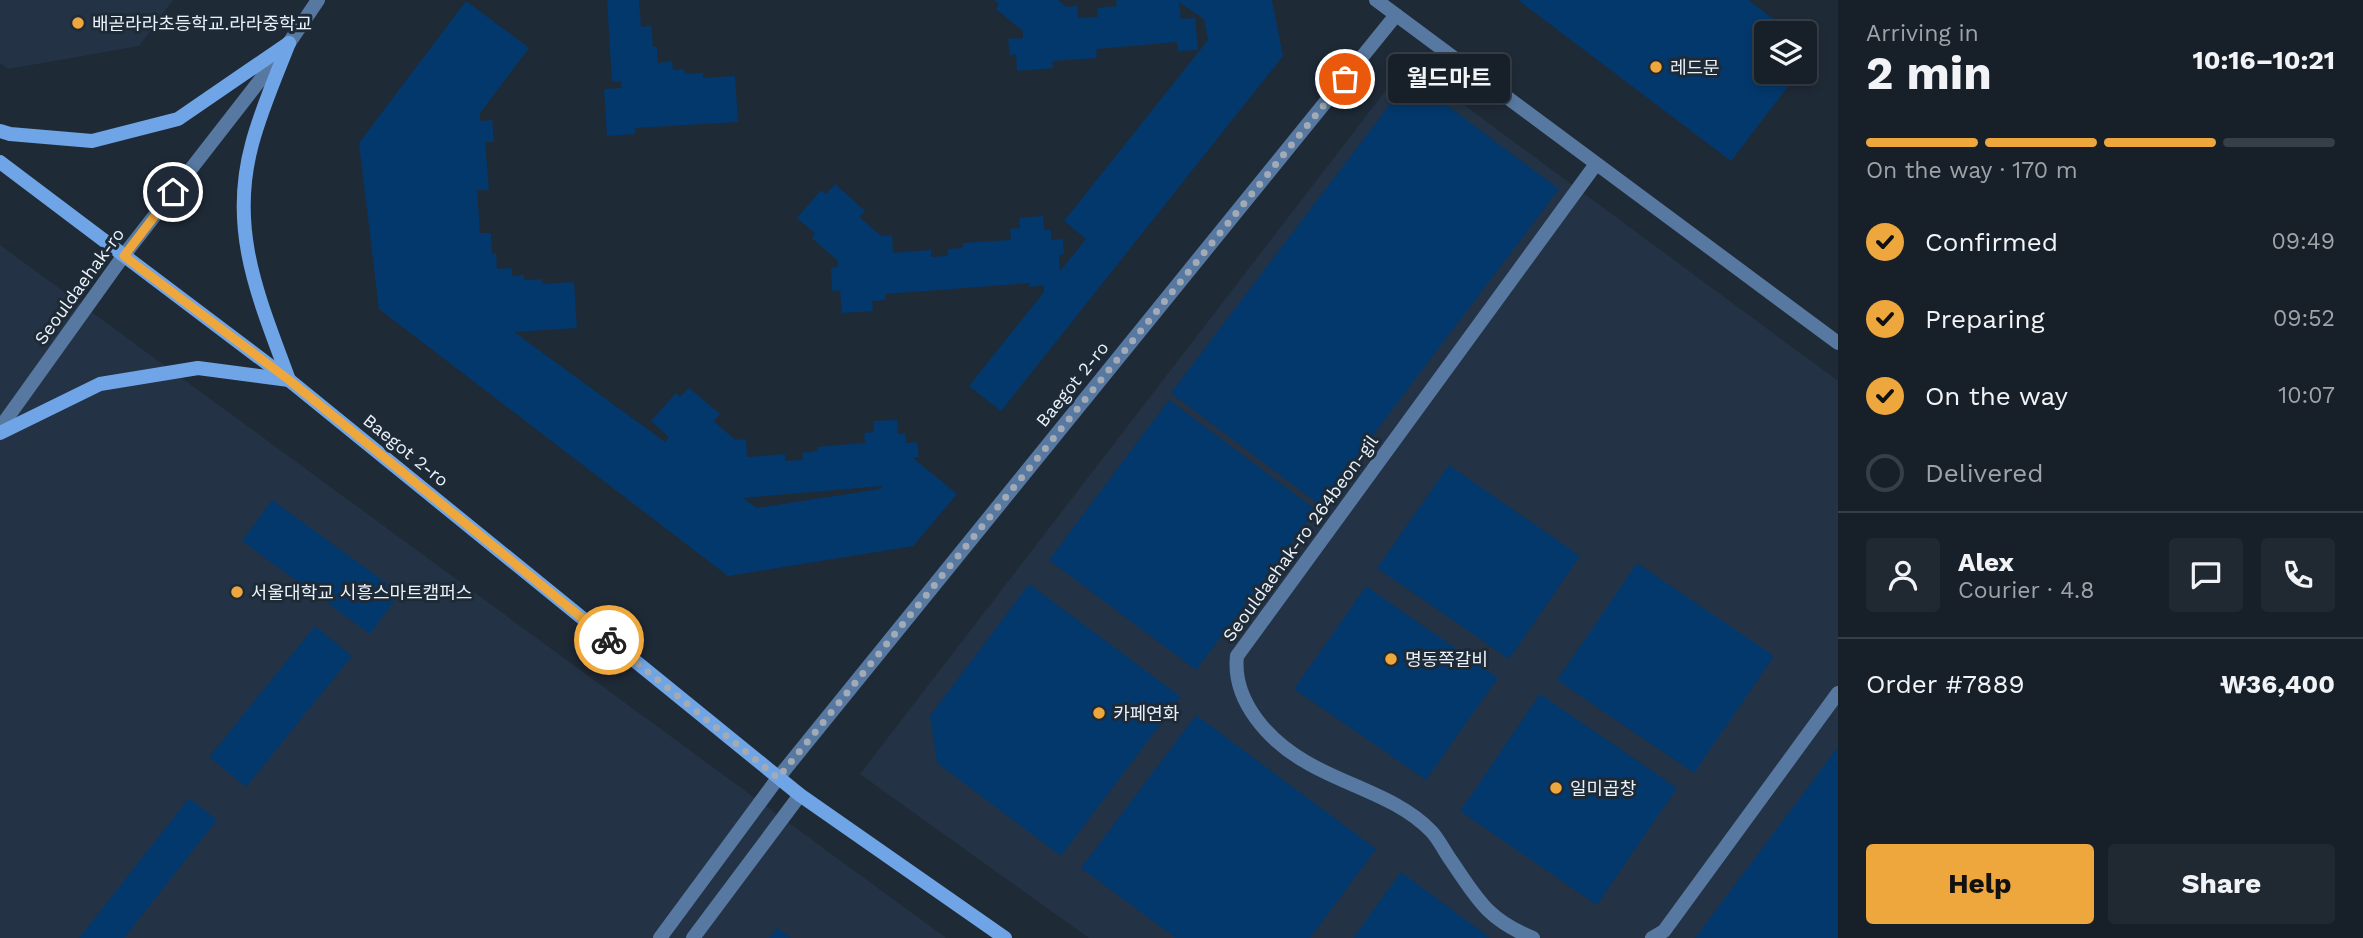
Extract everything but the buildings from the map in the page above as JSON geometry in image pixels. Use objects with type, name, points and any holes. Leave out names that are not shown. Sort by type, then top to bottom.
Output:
[{"type":"main road","points":[[0,131],[92,141],[178,119],[289,43]]},
{"type":"main road","points":[[0,431],[100,384],[198,368],[289,380],[250,267],[244,236],[244,191],[252,145],[289,43]]},
{"type":"main road","name":"Baegot 2-ro","points":[[0,162],[289,380],[800,795],[1005,938]]},
{"type":"street","name":"Seouldaehak-ro","points":[[0,431],[124,256],[289,43],[318,0]]},
{"type":"street","points":[[1376,0],[1838,343]]},
{"type":"street","name":"Baegot 2-ro","points":[[778,778],[1396,15]]},
{"type":"street","name":"Seouldaehak-ro 264beon-gil","points":[[1533,938],[1493,917],[1473,894],[1432,832],[1395,805],[1305,762],[1285,746],[1250,712],[1240,691],[1235,671],[1237,656],[1596,164]]},
{"type":"street","points":[[1653,938],[1664,931],[1838,693]]},
{"type":"street","points":[[660,938],[778,778]]},
{"type":"street","points":[[693,938],[800,795]]},
{"type":"shaded area","name":"배곧라라초등학교.라라중학교","points":[[0,0],[173,0],[139,46],[8,69],[0,63]]},
{"type":"shaded area","points":[[1407,63],[1838,381],[1838,938],[1089,938],[860,774]]},
{"type":"shaded area","name":"서울대학교 시흥스마트캠퍼스","points":[[0,245],[946,938],[0,938]]},
{"type":"way so far","points":[[609,640],[778,778],[1345,79]]},
{"type":"place","name":"배곧라라초등학교.라라중학교","points":[[78,23]]},
{"type":"place","name":"레드문","points":[[1656,67]]},
{"type":"place","name":"월드마트","points":[[1345,79]]},
{"type":"place","name":"서울대학교 시흥스마트캠퍼스","points":[[237,592]]},
{"type":"place","name":"명동쪽갈비","points":[[1391,659]]},
{"type":"place","name":"카페연화","points":[[1099,713]]},
{"type":"place","name":"일미곱창","points":[[1556,788]]},
{"type":"route","points":[[173,192],[124,256],[289,380],[609,640]]}]
